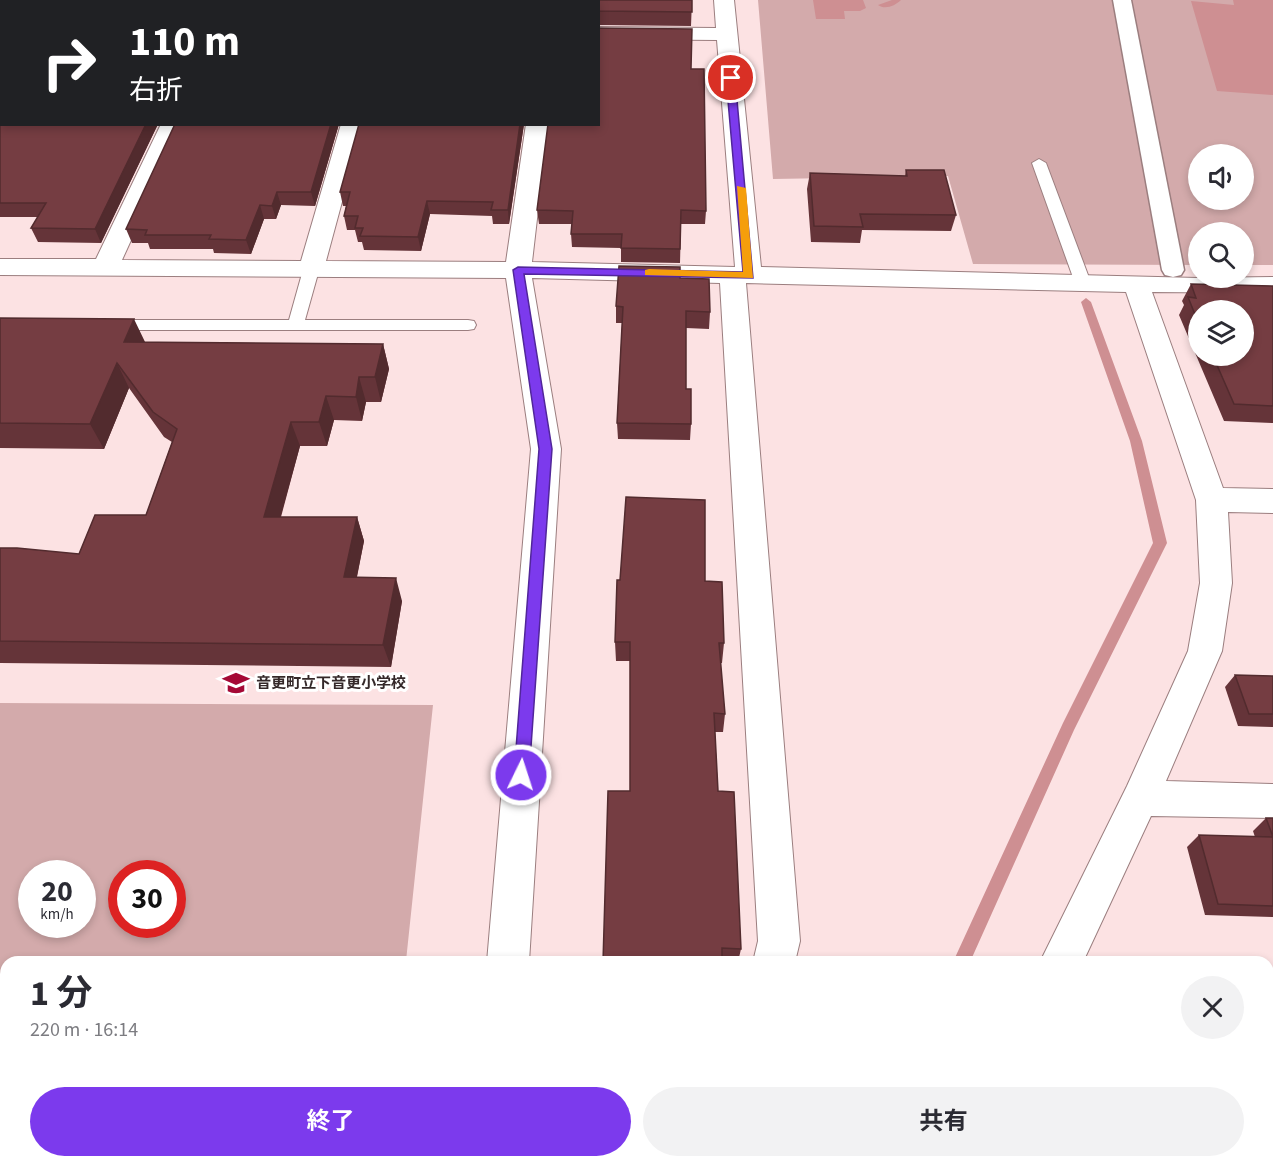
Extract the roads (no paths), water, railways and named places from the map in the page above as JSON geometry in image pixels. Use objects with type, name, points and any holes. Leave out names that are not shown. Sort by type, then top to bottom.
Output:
[{"type":"street","points":[[724,0],[779,941],[775,956]]},
{"type":"street","points":[[1122,0],[1173,270]]},
{"type":"street","points":[[600,33],[727,34]]},
{"type":"street","points":[[105,268],[172,126]]},
{"type":"street","points":[[311,270],[351,126]]},
{"type":"street","points":[[508,956],[546,449],[518,270],[537,126]]},
{"type":"street","points":[[0,267],[518,270],[1273,285]]},
{"type":"street","points":[[1064,956],[1140,798],[1205,651],[1216,583],[1212,500],[1136,284]]},
{"type":"street","points":[[1212,500],[1273,501]]},
{"type":"street","points":[[1140,798],[1273,801]]},
{"type":"lane","points":[[1039,163],[1083,283]]},
{"type":"lane","points":[[296,325],[311,270]]},
{"type":"lane","points":[[95,325],[468,325]]},
{"type":"waterway","points":[[882,5],[892,4],[897,0]]},
{"type":"waterway","points":[[964,956],[1068,728],[1160,543],[1136,441],[1086,302]]},
{"type":"place","name":"音更町立下音更小学校","points":[[236,683]]}]
